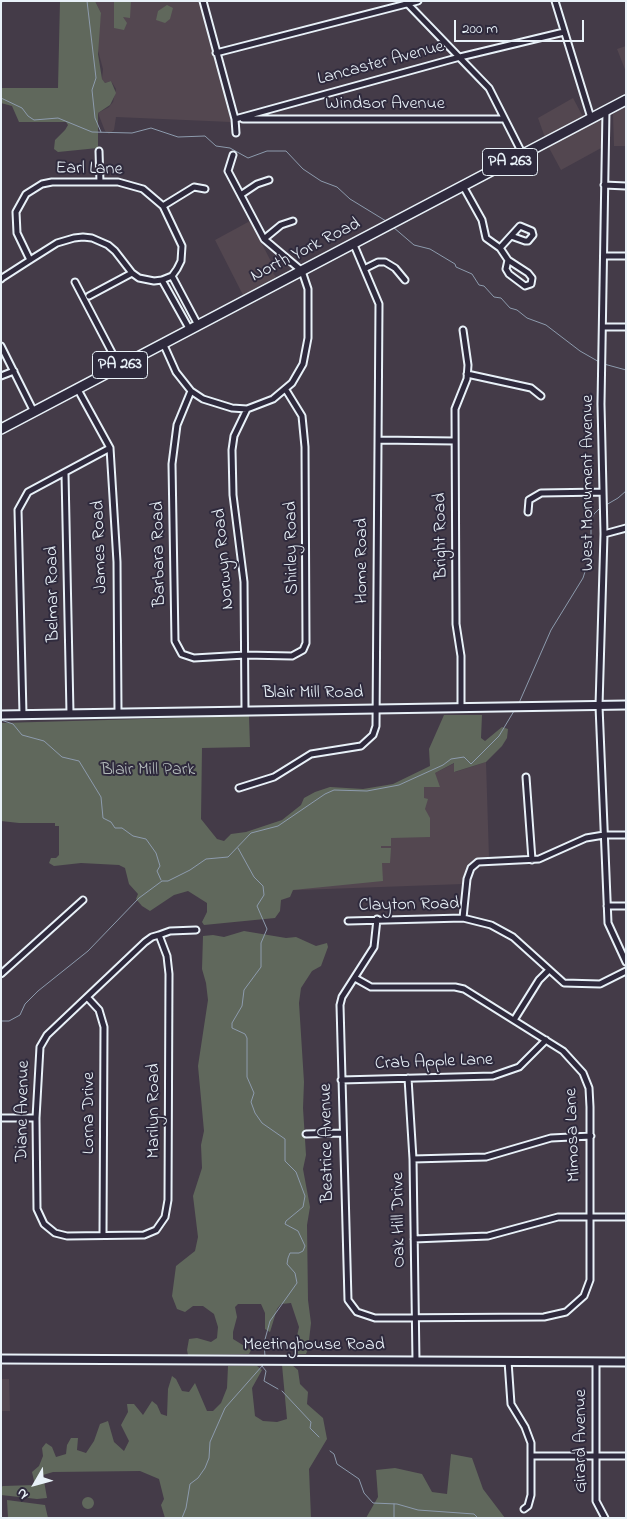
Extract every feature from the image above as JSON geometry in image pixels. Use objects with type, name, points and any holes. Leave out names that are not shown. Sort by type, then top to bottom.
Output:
[{"type":"highway","name":"North York Road","points":[[1,429],[162,343],[354,245],[626,100]]},
{"type":"main road","name":"Blair Mill Road","points":[[1,715],[245,709],[626,705]]},
{"type":"main road","name":"Meetinghouse Road","points":[[1,1359],[626,1362]]},
{"type":"street","points":[[203,1],[235,119],[236,133]]},
{"type":"street","points":[[216,53],[418,1]]},
{"type":"street","points":[[555,1],[591,118]]},
{"type":"street","points":[[407,3],[489,88],[522,155]]},
{"type":"street","name":"Lancaster Avenue","points":[[235,119],[460,57],[564,32]]},
{"type":"street","name":"West Monument Avenue","points":[[606,110],[602,492],[604,534],[599,706],[607,906],[611,932],[626,962]]},
{"type":"street","name":"Windsor Avenue","points":[[235,119],[504,119]]},
{"type":"street","points":[[99,151],[100,182]]},
{"type":"street","points":[[162,343],[176,372],[191,391],[216,405],[247,409],[273,399],[286,390],[296,377],[306,351],[308,289],[302,272],[264,239],[242,194],[228,171],[233,154]]},
{"type":"street","points":[[242,194],[258,184],[269,180]]},
{"type":"street","name":"Earl Lane","points":[[30,260],[16,233],[15,222],[20,202],[26,194],[42,184],[52,182],[124,182],[149,192],[164,206],[182,246],[181,261],[172,276]]},
{"type":"street","points":[[604,185],[626,186]]},
{"type":"street","points":[[463,186],[482,220],[486,238],[500,248],[508,260],[528,273],[532,278],[530,284],[524,286],[509,274],[506,269],[508,260]]},
{"type":"street","points":[[164,206],[194,187],[205,189]]},
{"type":"street","points":[[264,239],[281,225],[292,221]]},
{"type":"street","points":[[500,248],[511,236]]},
{"type":"street","points":[[1,279],[65,240],[92,238],[115,251],[132,273],[146,280],[162,280],[172,276],[194,328]]},
{"type":"street","name":"Home Road","points":[[239,788],[274,777],[311,754],[361,746],[373,736],[376,726],[379,304],[366,268],[354,245]]},
{"type":"street","points":[[605,256],[626,256]]},
{"type":"street","points":[[366,268],[378,262],[385,262],[395,268],[404,280]]},
{"type":"street","points":[[89,296],[132,273]]},
{"type":"street","points":[[162,280],[194,328]]},
{"type":"street","points":[[74,282],[119,366]]},
{"type":"street","points":[[604,327],[626,327]]},
{"type":"street","points":[[463,330],[467,374],[531,388],[541,396]]},
{"type":"street","points":[[2,349],[34,412]]},
{"type":"street","points":[[1,376],[14,371]]},
{"type":"street","name":"Bright Road","points":[[461,708],[461,656],[456,624],[455,409],[467,374]]},
{"type":"street","name":"James Road","points":[[77,388],[110,448],[117,562],[118,713]]},
{"type":"street","name":"Shirley Road","points":[[245,655],[292,656],[302,650],[307,640],[305,448],[302,416],[286,390]]},
{"type":"street","name":"Barbara Road","points":[[191,391],[178,420],[173,448],[175,641],[180,651],[190,657],[245,655]]},
{"type":"street","name":"Norwyn Road","points":[[245,709],[244,582],[233,495],[232,450],[234,436],[247,409]]},
{"type":"street","points":[[378,440],[455,441]]},
{"type":"street","points":[[23,714],[18,510],[28,492],[65,474],[110,448]]},
{"type":"street","name":"Belmar Road","points":[[65,474],[70,713]]},
{"type":"street","points":[[528,512],[529,500],[541,493],[602,492]]},
{"type":"street","points":[[604,534],[626,528]]},
{"type":"street","points":[[526,777],[532,860]]},
{"type":"street","points":[[463,918],[470,871],[474,865],[482,861],[532,860],[547,856],[586,838],[604,835],[626,835]]},
{"type":"street","points":[[1,974],[83,900]]},
{"type":"street","points":[[607,906],[626,906]]},
{"type":"street","name":"Clayton Road","points":[[348,921],[463,918],[491,925],[513,937],[564,982],[596,985],[605,983],[626,971]]},
{"type":"street","name":"Beatrice Avenue","points":[[377,919],[374,947],[342,997],[340,1006],[348,1300],[357,1312],[370,1318],[544,1317],[566,1312],[580,1300],[589,1286],[589,1217]]},
{"type":"street","name":"Diane Avenue","points":[[103,1235],[61,1235],[51,1231],[41,1219],[37,1209],[36,1118],[40,1047],[47,1035],[145,942],[170,931],[196,930]]},
{"type":"street","name":"Marilyn Road","points":[[103,1235],[149,1234],[160,1227],[167,1213],[169,974],[167,956],[159,935]]},
{"type":"street","points":[[514,1020],[539,980],[550,970]]},
{"type":"street","name":"Mimosa Lane","points":[[355,978],[371,988],[464,989],[567,1055],[586,1078],[590,1100],[589,1217]]},
{"type":"street","name":"Lorna Drive","points":[[87,996],[99,1010],[104,1027],[103,1235]]},
{"type":"street","name":"Crab Apple Lane","points":[[341,1080],[499,1074],[519,1068],[546,1040]]},
{"type":"street","name":"Oak Hill Drive","points":[[408,1078],[413,1159],[417,1317],[416,1361]]},
{"type":"street","points":[[1,1118],[36,1118]]},
{"type":"street","points":[[306,1134],[342,1132]]},
{"type":"street","points":[[413,1159],[491,1156],[550,1138],[591,1136]]},
{"type":"street","points":[[414,1239],[488,1236],[549,1218],[626,1217]]},
{"type":"street","points":[[508,1361],[511,1404],[530,1438],[531,1495],[528,1506],[524,1509]]},
{"type":"street","name":"Girard Avenue","points":[[596,1362],[596,1501],[604,1518]]},
{"type":"street","points":[[531,1456],[626,1456]]},
{"type":"shaded area","points":[[95,1],[202,1],[231,122],[116,117],[114,130],[109,134],[105,131],[98,113],[109,107],[113,102],[116,89],[111,81],[105,83],[102,79],[103,69],[97,47],[101,13]]},
{"type":"shaded area","points":[[626,46],[626,72],[617,49]]},
{"type":"shaded area","points":[[573,98],[582,115],[603,122],[603,147],[561,170],[548,146],[538,118]]},
{"type":"shaded area","points":[[626,107],[626,146],[614,146],[613,114]]},
{"type":"shaded area","points":[[250,221],[276,271],[273,273],[276,277],[243,295],[215,240]]},
{"type":"shaded area","points":[[486,762],[489,858],[478,860],[469,866],[463,877],[463,884],[272,891],[409,786],[455,763],[455,772]]},
{"type":"shaded area","points":[[1,1379],[9,1379],[10,1411],[1,1411]]},
{"type":"green space","points":[[60,1],[95,1],[101,13],[98,54],[102,79],[105,83],[111,81],[116,93],[110,105],[98,113],[98,148],[58,152],[54,149],[55,140],[65,130],[68,125],[66,122],[19,122],[12,106],[1,103],[1,88],[58,88]]},
{"type":"green space","points":[[114,1],[131,1],[130,18],[123,17],[127,23],[124,30],[114,28]]},
{"type":"green space","points":[[167,5],[173,8],[170,19],[165,23],[156,20],[158,11]]},
{"type":"green space","name":"Blair Mill Park","points":[[444,715],[482,715],[481,738],[485,741],[502,727],[508,729],[507,738],[502,746],[486,762],[454,772],[454,763],[435,773],[440,787],[424,787],[424,798],[428,799],[425,809],[430,818],[430,837],[391,838],[391,846],[381,846],[381,848],[391,848],[390,863],[382,863],[383,881],[293,890],[290,897],[281,900],[280,911],[275,918],[204,925],[202,922],[207,912],[207,903],[188,891],[174,895],[150,911],[136,899],[138,894],[129,884],[125,868],[119,865],[81,863],[54,866],[49,863],[51,858],[56,858],[59,855],[59,826],[55,826],[55,823],[1,821],[1,723],[249,716],[250,747],[202,748],[201,819],[217,839],[224,841],[231,834],[246,832],[282,820],[301,805],[304,798],[315,792],[330,787],[363,789],[393,784],[430,766],[429,749]]},
{"type":"green space","points":[[244,931],[286,938],[296,937],[316,946],[327,943],[328,947],[321,966],[312,971],[301,988],[299,1003],[306,1155],[303,1169],[310,1207],[307,1225],[308,1300],[311,1323],[308,1349],[306,1354],[293,1354],[299,1327],[291,1303],[281,1304],[277,1309],[270,1332],[265,1329],[265,1313],[261,1304],[238,1304],[235,1307],[237,1317],[233,1339],[251,1350],[249,1354],[188,1355],[189,1339],[197,1338],[211,1342],[217,1338],[218,1327],[214,1314],[203,1306],[193,1306],[185,1312],[177,1309],[172,1296],[176,1266],[195,1251],[198,1237],[193,1196],[202,1168],[201,1145],[204,1131],[198,1066],[208,1000],[202,969],[203,936],[224,937]]},
{"type":"green space","points":[[282,1365],[292,1365],[298,1370],[300,1384],[308,1392],[307,1404],[323,1418],[327,1439],[309,1469],[311,1518],[165,1518],[161,1505],[164,1499],[159,1479],[140,1471],[53,1472],[43,1475],[47,1498],[37,1499],[1,1495],[1,1487],[3,1486],[35,1485],[32,1472],[39,1466],[43,1456],[42,1448],[46,1443],[52,1447],[56,1457],[66,1454],[67,1445],[71,1438],[78,1438],[77,1450],[86,1453],[94,1441],[100,1424],[108,1421],[114,1442],[124,1451],[129,1441],[121,1425],[128,1412],[127,1404],[134,1404],[143,1415],[152,1401],[157,1405],[161,1414],[167,1416],[168,1389],[172,1376],[176,1379],[182,1391],[189,1392],[195,1383],[207,1411],[213,1411],[221,1403],[227,1388],[228,1366],[257,1366],[262,1370],[252,1388],[255,1416],[263,1421],[277,1422],[287,1419]]},
{"type":"green space","points":[[451,1454],[472,1458],[483,1489],[505,1518],[366,1518],[378,1497],[376,1470],[395,1468],[422,1474],[432,1492],[447,1494]]},
{"type":"green space","points":[[88,1497],[94,1503],[88,1509],[82,1503]]},
{"type":"green space","points":[[7,1500],[45,1505],[48,1518],[8,1518]]},
{"type":"waterway","points":[[87,1],[96,78],[92,90],[95,118],[101,132]]},
{"type":"waterway","points":[[1,98],[22,108],[34,120],[58,118],[92,132],[132,133],[151,128],[178,137],[205,136],[216,146],[230,148],[248,158],[267,151],[286,151],[303,169],[321,181],[337,187],[350,199],[386,221]]},
{"type":"waterway","points":[[393,227],[414,245],[430,249],[455,264],[456,267],[472,274],[479,285],[484,286],[494,297],[501,298],[510,308],[517,310],[527,318],[546,325],[580,351],[601,363]]},
{"type":"waterway","points":[[604,364],[626,370]]},
{"type":"waterway","points":[[606,505],[626,491]]},
{"type":"waterway","points":[[519,703],[551,630],[583,578],[591,553],[591,521],[594,514],[600,508]]},
{"type":"waterway","points":[[1,1021],[9,1021],[20,1015],[25,1004],[38,991],[88,951],[139,898],[162,881],[168,881],[190,870],[206,859],[228,857],[251,833],[278,826],[325,794],[334,790],[367,791],[399,785],[443,765],[451,759],[464,757],[471,764],[499,736],[514,711]]},
{"type":"waterway","points":[[1,720],[13,724],[22,735],[44,741],[62,757],[79,761],[101,797],[103,818],[111,822],[115,828],[122,828],[133,836],[146,839],[156,853],[160,866],[157,871],[161,880]]},
{"type":"waterway","points":[[238,848],[254,877],[263,886],[264,895],[257,906],[267,929],[261,943],[261,967],[244,990],[242,1006],[232,1023],[232,1028],[245,1034],[247,1038],[247,1077],[254,1093],[251,1102],[255,1113],[262,1123],[285,1139],[285,1161],[296,1172],[305,1196],[303,1207],[285,1224],[298,1231],[305,1246],[303,1251],[290,1253],[288,1258],[287,1264],[295,1273],[297,1283],[270,1321],[264,1343],[265,1356]]},
{"type":"waterway","points":[[182,1518],[186,1508],[190,1484],[198,1478],[205,1468],[209,1458],[210,1442],[225,1408],[263,1365]]},
{"type":"waterway","points":[[262,1366],[266,1371],[264,1381],[278,1389]]},
{"type":"waterway","points":[[282,1391],[311,1422],[310,1428],[319,1437]]},
{"type":"waterway","points":[[330,1451],[334,1454],[337,1464],[359,1479],[364,1493],[373,1503],[397,1504],[418,1510],[474,1514],[478,1518]]},
{"type":"waterway","points":[[394,1504],[394,1518]]},
{"type":"railway","points":[[1,2],[5,1]]}]
